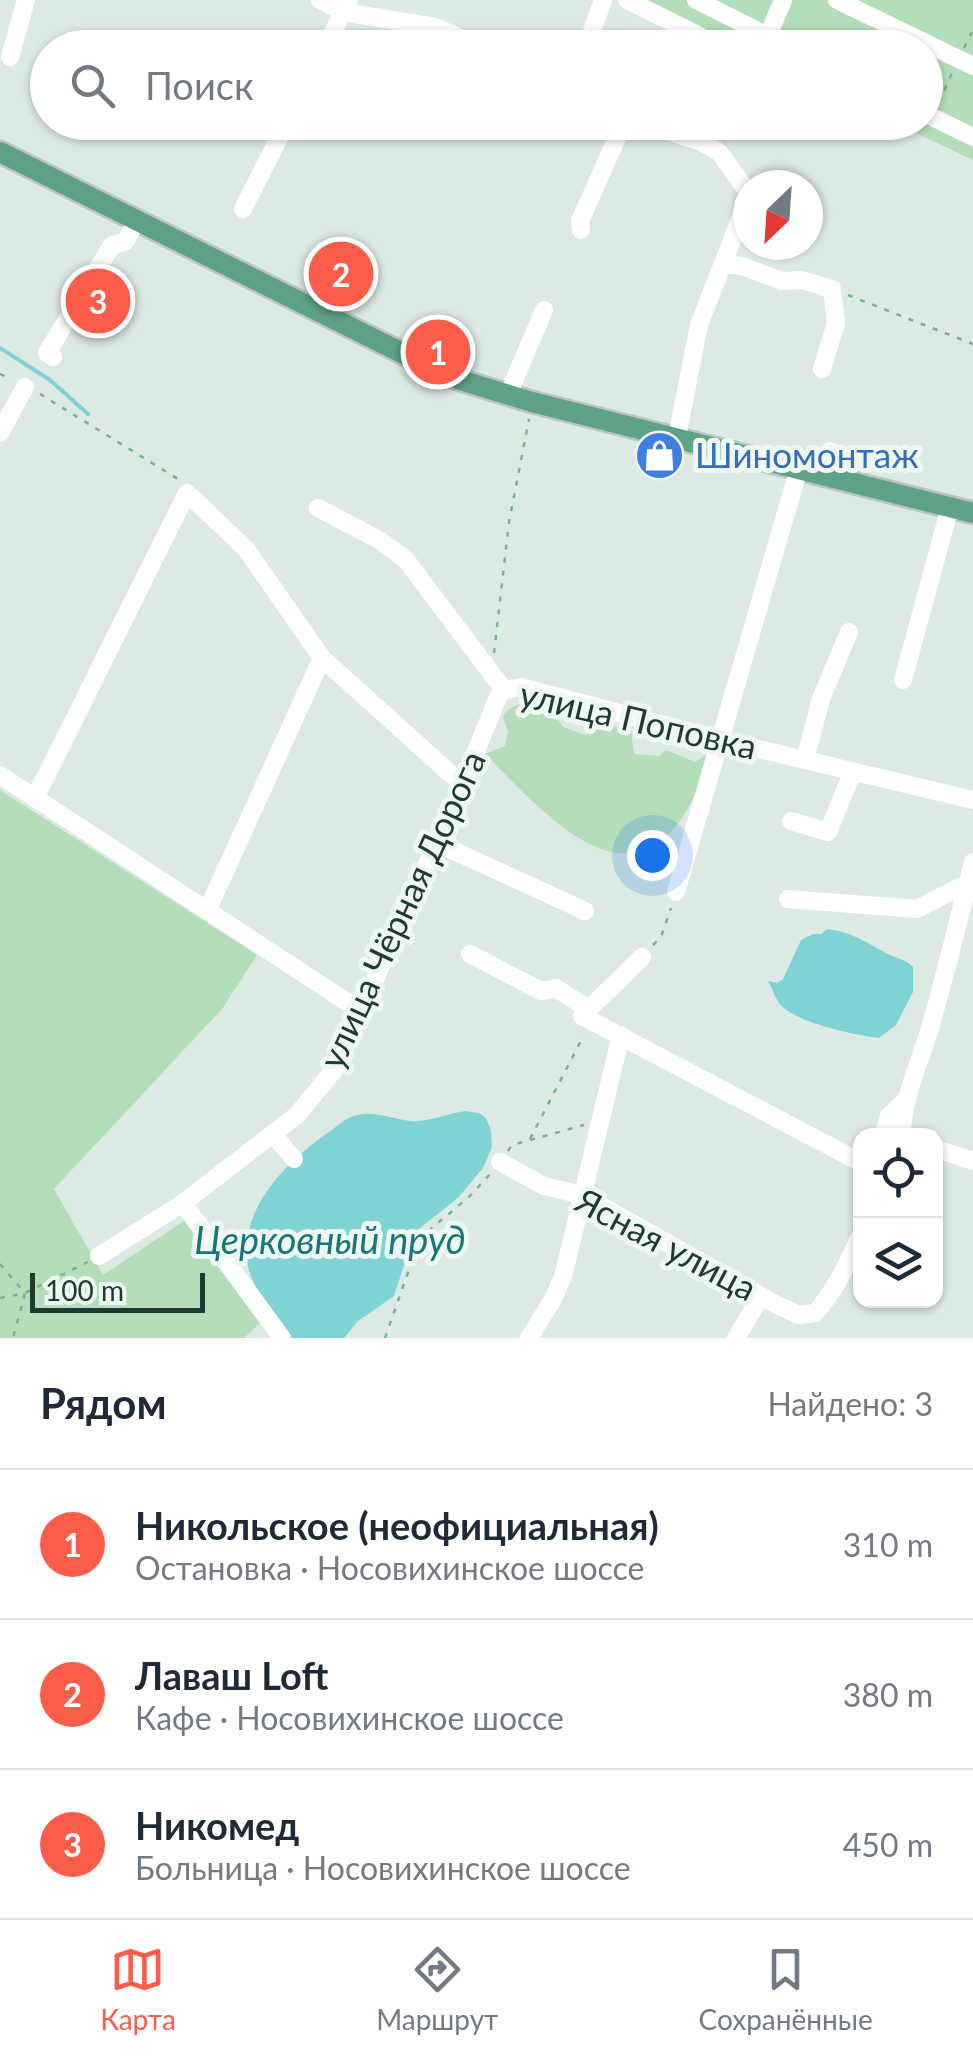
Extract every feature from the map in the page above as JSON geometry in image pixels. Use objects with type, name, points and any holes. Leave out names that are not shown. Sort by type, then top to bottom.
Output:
[{"type":"main road","points":[[0,152],[460,380],[813,475],[973,513]]},
{"type":"street","points":[[10,56],[26,0]]},
{"type":"street","points":[[320,0],[442,30]]},
{"type":"street","points":[[592,30],[603,0]]},
{"type":"street","points":[[628,0],[688,30]]},
{"type":"street","points":[[696,0],[756,30]]},
{"type":"street","points":[[770,30],[783,0]]},
{"type":"street","points":[[837,0],[899,30]]},
{"type":"street","points":[[334,30],[346,6]]},
{"type":"street","points":[[943,51],[973,66]]},
{"type":"street","points":[[943,122],[973,137]]},
{"type":"street","points":[[243,209],[277,140]]},
{"type":"street","points":[[582,230],[580,221],[616,140]]},
{"type":"street","points":[[696,140],[720,152],[733,172]]},
{"type":"street","points":[[53,357],[46,353],[66,328],[112,245],[125,242],[138,220]]},
{"type":"street","points":[[677,437],[699,324],[733,236]]},
{"type":"street","points":[[723,264],[733,260]]},
{"type":"street","points":[[723,264],[742,266],[782,282],[802,280],[832,289],[836,324],[822,368]]},
{"type":"street","points":[[508,395],[544,310]]},
{"type":"street","points":[[0,433],[25,387]]},
{"type":"street","points":[[676,892],[721,740],[813,475],[830,450]]},
{"type":"street","points":[[35,798],[187,493],[246,550],[322,658],[463,785]]},
{"type":"street","points":[[904,680],[950,507]]},
{"type":"street","name":"улица Поповка","points":[[318,508],[380,541],[406,560],[504,690],[522,687],[721,740],[973,800]]},
{"type":"street","points":[[805,760],[821,699],[849,632]]},
{"type":"street","points":[[207,911],[322,658]]},
{"type":"street","name":"улица Чёрная Дорога","points":[[99,1256],[183,1203],[273,1134],[297,1115],[334,1070],[504,690]]},
{"type":"street","points":[[792,821],[828,832],[853,772]]},
{"type":"street","points":[[0,774],[362,1012]]},
{"type":"street","points":[[437,843],[585,911]]},
{"type":"street","points":[[902,1128],[973,862]]},
{"type":"street","points":[[788,899],[918,909],[968,883]]},
{"type":"street","points":[[470,954],[541,991],[556,988],[587,1015],[621,1035],[853,1158]]},
{"type":"street","points":[[587,1015],[642,957]]},
{"type":"street","points":[[530,1338],[563,1277],[621,1035]]},
{"type":"street","points":[[885,1128],[888,1116],[908,1098]]},
{"type":"street","points":[[273,1134],[294,1159]]},
{"type":"street","points":[[943,1150],[972,1156]]},
{"type":"street","name":"Ясная улица","points":[[500,1162],[518,1183],[582,1195],[769,1301]]},
{"type":"street","points":[[183,1203],[282,1338]]},
{"type":"street","points":[[736,1338],[769,1301],[799,1315],[815,1313],[838,1282],[853,1251]]},
{"type":"path","points":[[832,289],[973,344]]},
{"type":"path","points":[[25,387],[182,481],[187,493]]},
{"type":"path","points":[[491,674],[509,522],[532,402]]},
{"type":"path","points":[[642,957],[661,937],[676,892]]},
{"type":"path","points":[[530,1140],[587,1015]]},
{"type":"path","points":[[385,1338],[420,1238],[470,1196],[512,1145],[600,1121]]},
{"type":"path","points":[[0,1298],[25,1293],[99,1256]]},
{"type":"path","points":[[0,1264],[25,1293]]},
{"type":"path","points":[[13,1338],[25,1293]]},
{"type":"green space","points":[[640,0],[973,0],[973,160],[931,140],[943,140],[943,30],[703,30]]},
{"type":"green space","points":[[536,702],[551,708],[563,727],[585,735],[593,734],[597,723],[631,731],[634,754],[659,756],[666,750],[695,762],[713,751],[689,808],[659,842],[634,853],[607,851],[580,839],[529,798],[485,754],[505,746],[508,732],[503,717],[509,709]]},
{"type":"green space","points":[[0,790],[257,955],[222,1009],[54,1189],[103,1275],[184,1221],[260,1323],[244,1338],[0,1338]]},
{"type":"water","points":[[827,929],[852,935],[913,967],[913,992],[896,1025],[879,1038],[841,1031],[798,1016],[779,1003],[768,981],[777,983],[783,979],[801,940]]},
{"type":"water","name":"Церковный пруд","points":[[465,1111],[486,1118],[492,1147],[483,1168],[458,1198],[415,1232],[394,1296],[358,1321],[344,1338],[290,1338],[260,1294],[248,1266],[250,1226],[268,1190],[295,1159],[351,1117],[377,1114],[420,1121]]},
{"type":"waterway","points":[[0,348],[50,380],[88,414]]},
{"type":"place","name":"Лаваш Loft","points":[[341,274]]},
{"type":"place","name":"Никомед","points":[[98,301]]},
{"type":"place","name":"Никольское (неофициальная)","points":[[438,352]]},
{"type":"place","name":"Шиномонтаж","points":[[660,456]]}]
